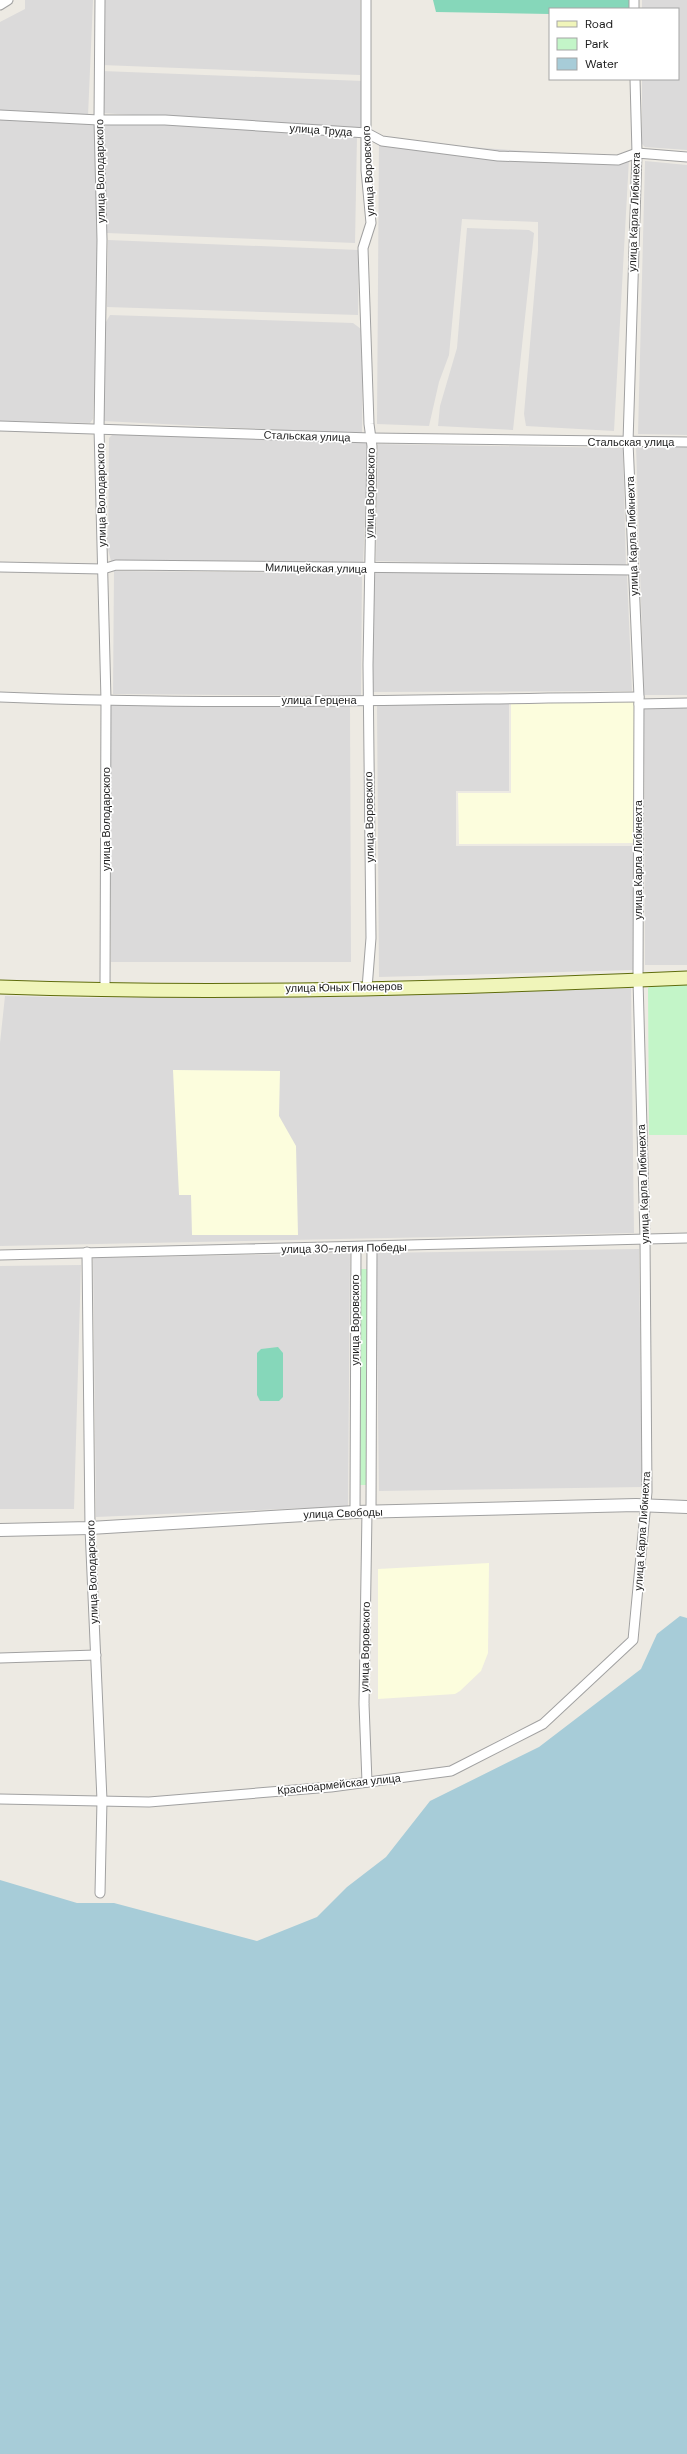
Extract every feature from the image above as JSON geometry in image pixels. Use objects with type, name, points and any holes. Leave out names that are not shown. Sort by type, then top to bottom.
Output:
[{"type":"main road","name":"улица Юных Пионеров","points":[[0,987],[105,990],[367,988],[687,978]]},
{"type":"street","points":[[0,5],[8,0]]},
{"type":"street","name":"улица Володарского","points":[[100,0],[99,120],[102,240],[100,428],[106,700],[105,990]]},
{"type":"street","name":"улица Воровского","points":[[366,0],[366,133],[371,223],[363,248],[371,438],[368,700],[371,938],[367,988]]},
{"type":"street","name":"улица Карла Либкнехта","points":[[633,1640],[646,1505],[645,1239],[638,980],[639,700],[628,442],[637,154],[635,80]]},
{"type":"street","name":"улица Труда","points":[[0,115],[99,120],[165,120],[366,133],[382,141],[498,156],[618,160],[637,154],[687,157]]},
{"type":"street","name":"Стальская улица","points":[[0,426],[100,428],[371,438],[687,442]]},
{"type":"street","name":"Милицейская улица","points":[[0,567],[103,569],[116,565],[369,569],[398,567],[634,570]]},
{"type":"street","name":"улица Герцена","points":[[0,697],[106,700],[639,700],[687,703]]},
{"type":"street","name":"улица 30-летия Победы","points":[[0,1254],[356,1248],[687,1238]]},
{"type":"street","name":"улица Воровского","points":[[367,1782],[364,1704],[369,1512],[372,1247]]},
{"type":"street","name":"улица Воровского","points":[[355,1512],[356,1248]]},
{"type":"street","name":"улица Володарского","points":[[87,1252],[90,1528],[102,1800],[100,1893]]},
{"type":"street","name":"улица Свободы","points":[[0,1530],[90,1528],[355,1512],[646,1505],[687,1507]]},
{"type":"street","name":"Красноармейская улица","points":[[0,1799],[149,1802],[331,1787],[451,1771],[514,1741],[549,1719],[633,1640]]},
{"type":"street","points":[[0,1658],[96,1655]]},
{"type":"shaded area","points":[[25,0],[93,0],[88,116],[0,113],[0,22],[25,9]]},
{"type":"shaded area","points":[[104,0],[360,0],[360,75],[102,65]]},
{"type":"shaded area","points":[[642,0],[687,0],[687,150],[645,147],[642,144],[642,80],[679,80],[679,8],[642,8]]},
{"type":"shaded area","points":[[102,71],[363,81],[362,130],[102,113]]},
{"type":"shaded area","points":[[0,118],[92,123],[96,127],[98,301],[93,419],[90,423],[0,421]]},
{"type":"shaded area","points":[[112,121],[357,136],[355,243],[107,233],[104,127]]},
{"type":"shaded area","points":[[379,140],[629,159],[614,431],[526,426],[524,414],[538,250],[538,222],[462,219],[449,355],[439,382],[429,426],[377,424]]},
{"type":"shaded area","points":[[645,161],[687,165],[687,435],[638,434]]},
{"type":"shaded area","points":[[467,228],[529,230],[534,233],[513,430],[438,426],[440,406],[457,348]]},
{"type":"shaded area","points":[[108,240],[359,250],[358,315],[107,307]]},
{"type":"shaded area","points":[[110,315],[353,323],[361,329],[363,335],[362,434],[103,421],[106,322]]},
{"type":"shaded area","points":[[114,433],[364,441],[368,445],[363,566],[111,561],[108,549],[109,438]]},
{"type":"shaded area","points":[[378,444],[623,448],[626,567],[376,561]]},
{"type":"shaded area","points":[[636,446],[687,446],[687,695],[644,695]]},
{"type":"shaded area","points":[[114,571],[362,573],[361,696],[113,694]]},
{"type":"shaded area","points":[[374,571],[627,575],[632,691],[371,692]]},
{"type":"shaded area","points":[[509,701],[509,791],[456,791],[456,846],[633,846],[633,970],[379,977],[377,704]]},
{"type":"shaded area","points":[[511,702],[635,702],[635,843],[459,844],[458,793],[511,793]]},
{"type":"shaded area","points":[[111,705],[350,705],[351,962],[111,962]]},
{"type":"shaded area","points":[[644,708],[687,708],[687,965],[645,965]]},
{"type":"shaded area","points":[[631,988],[634,1233],[0,1246],[0,1043],[5,996],[88,998]]},
{"type":"shaded area","points":[[173,1070],[280,1071],[279,1116],[296,1146],[298,1235],[192,1235],[191,1195],[179,1195]]},
{"type":"shaded area","points":[[639,1249],[642,1487],[379,1491],[376,1253]]},
{"type":"shaded area","points":[[350,1253],[348,1508],[305,1508],[96,1517],[93,1258]]},
{"type":"shaded area","points":[[81,1265],[74,1509],[0,1509],[0,1266]]},
{"type":"shaded area","points":[[489,1563],[488,1653],[481,1671],[455,1694],[378,1699],[378,1569]]},
{"type":"green space","points":[[433,0],[632,0],[632,8],[549,8],[549,14],[436,12]]},
{"type":"green space","points":[[687,983],[687,1135],[649,1135],[648,988],[651,986]]},
{"type":"green space","points":[[360,1269],[369,1269],[368,1485],[360,1485]]},
{"type":"green space","points":[[278,1347],[283,1353],[283,1397],[279,1401],[260,1401],[257,1395],[257,1353],[261,1349]]},
{"type":"water","points":[[680,1616],[687,1618],[687,2454],[0,2454],[0,1880],[77,1903],[114,1903],[257,1941],[317,1917],[347,1887],[386,1857],[430,1801],[539,1747],[641,1669],[657,1634]]}]
